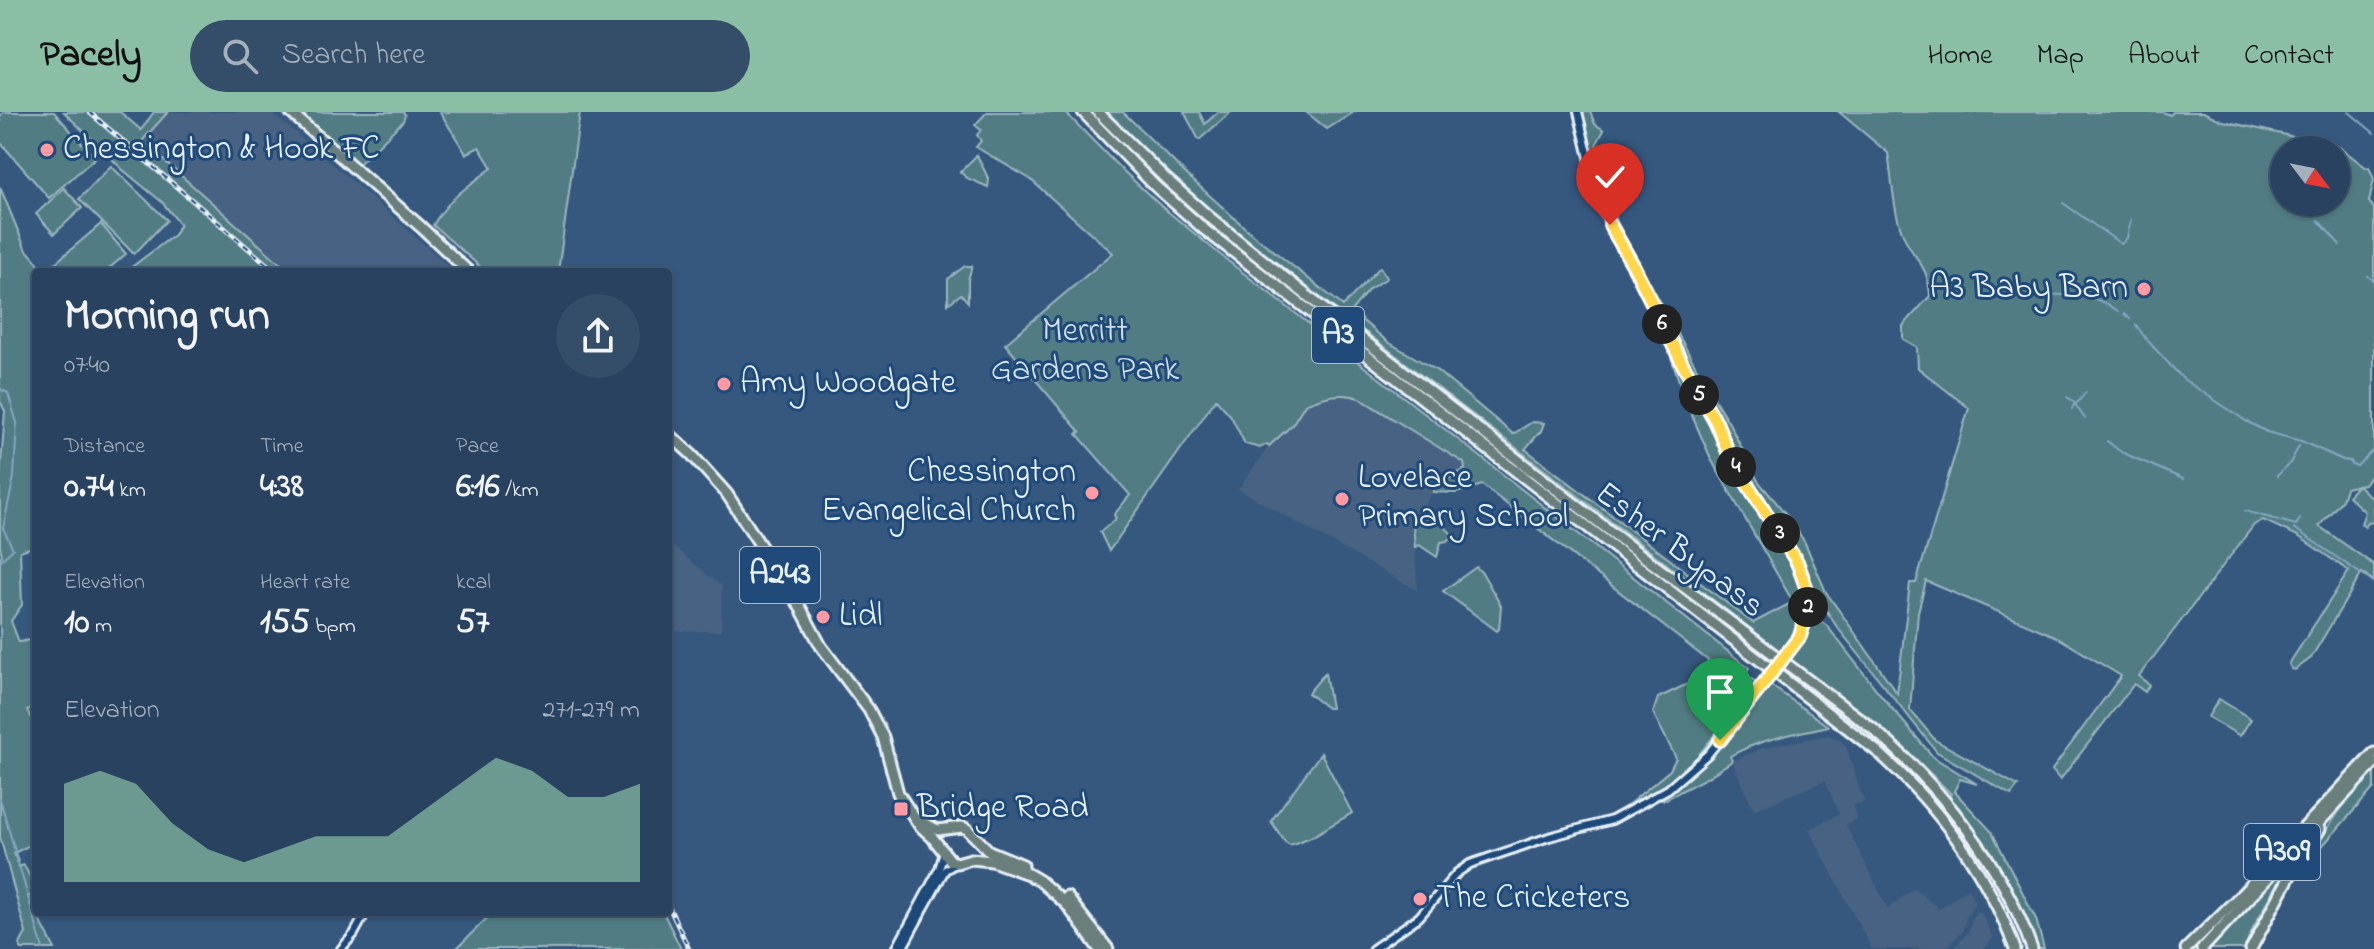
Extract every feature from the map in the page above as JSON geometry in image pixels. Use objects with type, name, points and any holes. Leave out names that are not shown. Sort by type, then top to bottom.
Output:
[{"type":"highway","points":[[290,112],[465,268]]},
{"type":"highway","name":"Esher Bypass","points":[[1083,112],[1155,186],[1216,239],[1878,752],[1901,773],[1960,842],[1989,889],[2015,949]]},
{"type":"highway","name":"Esher Bypass","points":[[1098,112],[1187,198],[1306,295],[1899,751],[1970,834],[2007,890],[2032,949]]},
{"type":"highway","name":"A243","points":[[672,437],[727,494],[799,605],[824,650],[869,710],[883,737],[898,793],[951,861],[957,863]]},
{"type":"highway","name":"A309","points":[[2186,949],[2374,753]]},
{"type":"highway","name":"A309","points":[[2251,949],[2291,874],[2338,803],[2374,763]]},
{"type":"highway","points":[[2202,949],[2338,803]]},
{"type":"highway","points":[[915,817],[938,830],[967,829],[989,851],[1034,870],[1059,888],[1108,949]]},
{"type":"highway","points":[[944,852],[944,836],[952,829]]},
{"type":"highway","points":[[971,859],[976,854],[977,840]]},
{"type":"highway","points":[[957,863],[971,859],[992,861],[1040,881],[1067,905],[1099,949]]},
{"type":"street","points":[[1373,949],[1419,917],[1450,881],[1470,864],[1549,837],[1612,820],[1668,789],[1708,754],[1763,686],[1791,649],[1808,611],[1806,587],[1797,562],[1760,500],[1740,475],[1716,422],[1610,225],[1600,203],[1578,112]]},
{"type":"street","points":[[899,949],[939,869],[944,852]]},
{"type":"street","points":[[899,949],[945,870],[957,863]]},
{"type":"street","points":[[341,949],[364,916]]},
{"type":"shaded area","points":[[168,112],[270,112],[450,268],[285,268],[142,141]]},
{"type":"shaded area","name":"Lovelace Primary School","points":[[1349,394],[1464,463],[1465,469],[1436,486],[1413,525],[1418,591],[1238,489],[1269,446],[1292,425],[1305,404],[1333,395]]},
{"type":"shaded area","points":[[672,545],[722,585],[721,631],[672,631]]},
{"type":"shaded area","points":[[1829,735],[1846,746],[1864,802],[1853,806],[1857,818],[1846,825],[1888,909],[1914,888],[1939,909],[1968,888],[1975,903],[1967,915],[1963,931],[1946,949],[1872,949],[1809,829],[1839,814],[1825,781],[1754,810],[1732,761],[1765,747]]},
{"type":"shaded area","points":[[1977,911],[1982,914],[1993,938],[1984,949],[1958,949],[1955,947],[1969,931]]},
{"type":"green space","name":"Chessington & Hook FC","points":[[4,112],[54,112],[95,158],[49,198],[0,142],[0,116]]},
{"type":"green space","points":[[64,112],[120,112],[141,130],[154,112],[168,112],[142,141],[285,268],[274,264],[274,268],[130,268],[174,235],[180,224],[162,202],[123,170]]},
{"type":"green space","points":[[296,112],[403,112],[405,115],[403,121],[357,166]]},
{"type":"green space","points":[[440,112],[580,112],[559,268],[481,268],[433,225],[453,200],[492,168],[479,147],[466,154]]},
{"type":"green space","name":"Merritt Gardens Park","points":[[987,112],[1065,112],[1161,206],[1228,261],[1749,668],[1745,674],[1757,683],[1693,762],[1670,783],[1631,807],[1629,804],[1670,770],[1676,758],[1653,713],[1658,698],[1719,669],[1482,485],[1456,493],[1433,492],[1436,486],[1465,469],[1464,463],[1359,398],[1338,395],[1305,404],[1292,425],[1269,446],[1260,448],[1245,444],[1231,416],[1216,399],[1109,551],[1100,532],[1116,519],[1114,515],[1130,495],[1005,344],[1113,253],[1030,179],[976,147],[981,141],[977,135],[981,130],[975,125]]},
{"type":"green space","points":[[1107,112],[1123,112],[1251,233],[1343,306],[1380,267],[1387,278],[1369,289],[1351,311],[1388,342],[1436,370],[1513,434],[1532,422],[1544,423],[1525,449],[1753,623],[1793,602],[1712,461],[1686,402],[1671,357],[1675,355],[1736,475],[1785,546],[1800,576],[1804,609],[1799,624],[1781,652],[1238,234],[1171,176]]},
{"type":"green space","points":[[1184,112],[1199,112],[1205,124],[1218,112],[1231,112],[1199,140]]},
{"type":"green space","points":[[1306,112],[1354,112],[1327,129]]},
{"type":"green space","points":[[1581,112],[1590,112],[1595,124],[1604,130],[1596,145],[1602,183],[1618,224],[1758,481],[1791,520],[1805,543],[1826,592],[1897,693],[1910,583],[1916,583],[1969,408],[1918,368],[1917,347],[1903,339],[1903,326],[1930,296],[1929,285],[1900,225],[1888,153],[1839,112],[2163,112],[2170,115],[2173,112],[2203,112],[2223,121],[2290,136],[2270,136],[2270,216],[2350,216],[2350,155],[2369,167],[2374,179],[2369,202],[2374,208],[2374,471],[2364,484],[2346,488],[2342,500],[2319,526],[2374,565],[2374,581],[2362,573],[2311,658],[2292,669],[2289,664],[2349,571],[2298,536],[2263,520],[2254,525],[2139,676],[2149,685],[2145,692],[2134,684],[2060,780],[2052,770],[2121,676],[2057,637],[1926,581],[1918,612],[1910,710],[1935,740],[2018,786],[2011,795],[1937,752],[1815,599],[1803,559],[1744,474],[1603,200]]},
{"type":"green space","points":[[977,155],[989,180],[988,187],[960,172]]},
{"type":"green space","points":[[111,166],[167,220],[134,254],[79,199]]},
{"type":"green space","points":[[0,187],[25,248],[42,268],[32,268],[32,547],[20,551],[22,605],[11,621],[19,642],[32,640],[32,708],[27,710],[32,719],[32,844],[14,853],[19,867],[24,865],[32,881],[32,894],[28,897],[32,916],[38,916],[55,949],[21,949],[20,944],[26,933],[0,837],[0,478],[5,411],[0,401]]},
{"type":"green space","points":[[64,188],[82,208],[54,234],[36,214]]},
{"type":"green space","points":[[101,224],[126,254],[110,268],[49,268]]},
{"type":"green space","points":[[965,266],[972,266],[968,280],[968,302],[961,294],[948,304],[948,279]]},
{"type":"green space","points":[[2358,485],[2374,500],[2374,522],[2365,527],[2361,524],[2365,512],[2348,496]]},
{"type":"green space","points":[[1424,506],[1454,536],[1441,542],[1437,557],[1419,545],[1415,547],[1413,525]]},
{"type":"green space","points":[[1476,567],[1501,606],[1497,631],[1443,591]]},
{"type":"green space","points":[[1817,619],[1827,626],[1933,757],[1977,784],[1960,779],[1954,791],[1992,832],[2036,919],[2044,949],[2036,949],[2017,899],[1992,852],[1949,797],[1951,794],[1876,724],[1789,659]]},
{"type":"green space","points":[[1325,673],[1331,708],[1308,693]]},
{"type":"green space","points":[[1769,684],[1828,726],[1778,737],[1742,750],[1730,756],[1732,761],[1708,777],[1664,800],[1662,798],[1720,745]]},
{"type":"green space","points":[[2219,699],[2251,719],[2240,736],[2208,717]]},
{"type":"green space","points":[[1321,753],[1352,813],[1311,837],[1290,845],[1271,821]]},
{"type":"green space","points":[[2374,770],[2374,788],[2317,852],[2313,849],[2350,796]]},
{"type":"green space","points":[[2289,864],[2244,949],[2208,949]]},
{"type":"green space","points":[[489,916],[665,916],[681,949],[456,949]]},
{"type":"waterway","points":[[2349,112],[2374,133]]},
{"type":"waterway","points":[[2063,203],[2121,244],[2127,238],[2131,219]]},
{"type":"waterway","points":[[2318,220],[2340,245]]},
{"type":"waterway","points":[[2368,276],[2374,281]]},
{"type":"waterway","points":[[2028,294],[2084,296],[2118,311]]},
{"type":"waterway","points":[[2124,314],[2130,319]]},
{"type":"waterway","points":[[2136,325],[2183,379],[2267,432],[2301,441],[2357,466],[2374,449]]},
{"type":"waterway","points":[[0,389],[8,393],[17,423],[14,477],[3,528],[13,549],[0,561]]},
{"type":"waterway","points":[[2072,409],[2086,392]]},
{"type":"waterway","points":[[2067,397],[2085,419]]},
{"type":"waterway","points":[[2107,441],[2121,452],[2183,479]]},
{"type":"waterway","points":[[2277,476],[2290,463],[2299,446]]},
{"type":"waterway","points":[[2245,511],[2296,525],[2300,519]]},
{"type":"waterway","points":[[2294,528],[2374,583]]},
{"type":"waterway","points":[[0,799],[32,911]]},
{"type":"waterway","points":[[34,916],[43,949]]},
{"type":"railway","points":[[89,112],[271,268]]},
{"type":"railway","points":[[672,913],[689,949]]},
{"type":"place","name":"Chessington & Hook FC","points":[[47,150]]},
{"type":"place","name":"A3 Baby Barn","points":[[2144,289]]},
{"type":"place","name":"Amy Woodgate","points":[[724,384]]},
{"type":"place","name":"Chessington Evangelical Church","points":[[1092,493]]},
{"type":"place","name":"Lovelace Primary School","points":[[1342,499]]},
{"type":"place","name":"Lidl","points":[[823,617]]},
{"type":"place","name":"Bridge Road","points":[[901,809]]},
{"type":"place","name":"The Cricketers","points":[[1420,899]]},
{"type":"route","points":[[1610,225],[1696,390],[1716,422],[1730,457],[1797,562],[1806,587],[1808,611],[1800,636],[1720,740]]}]
